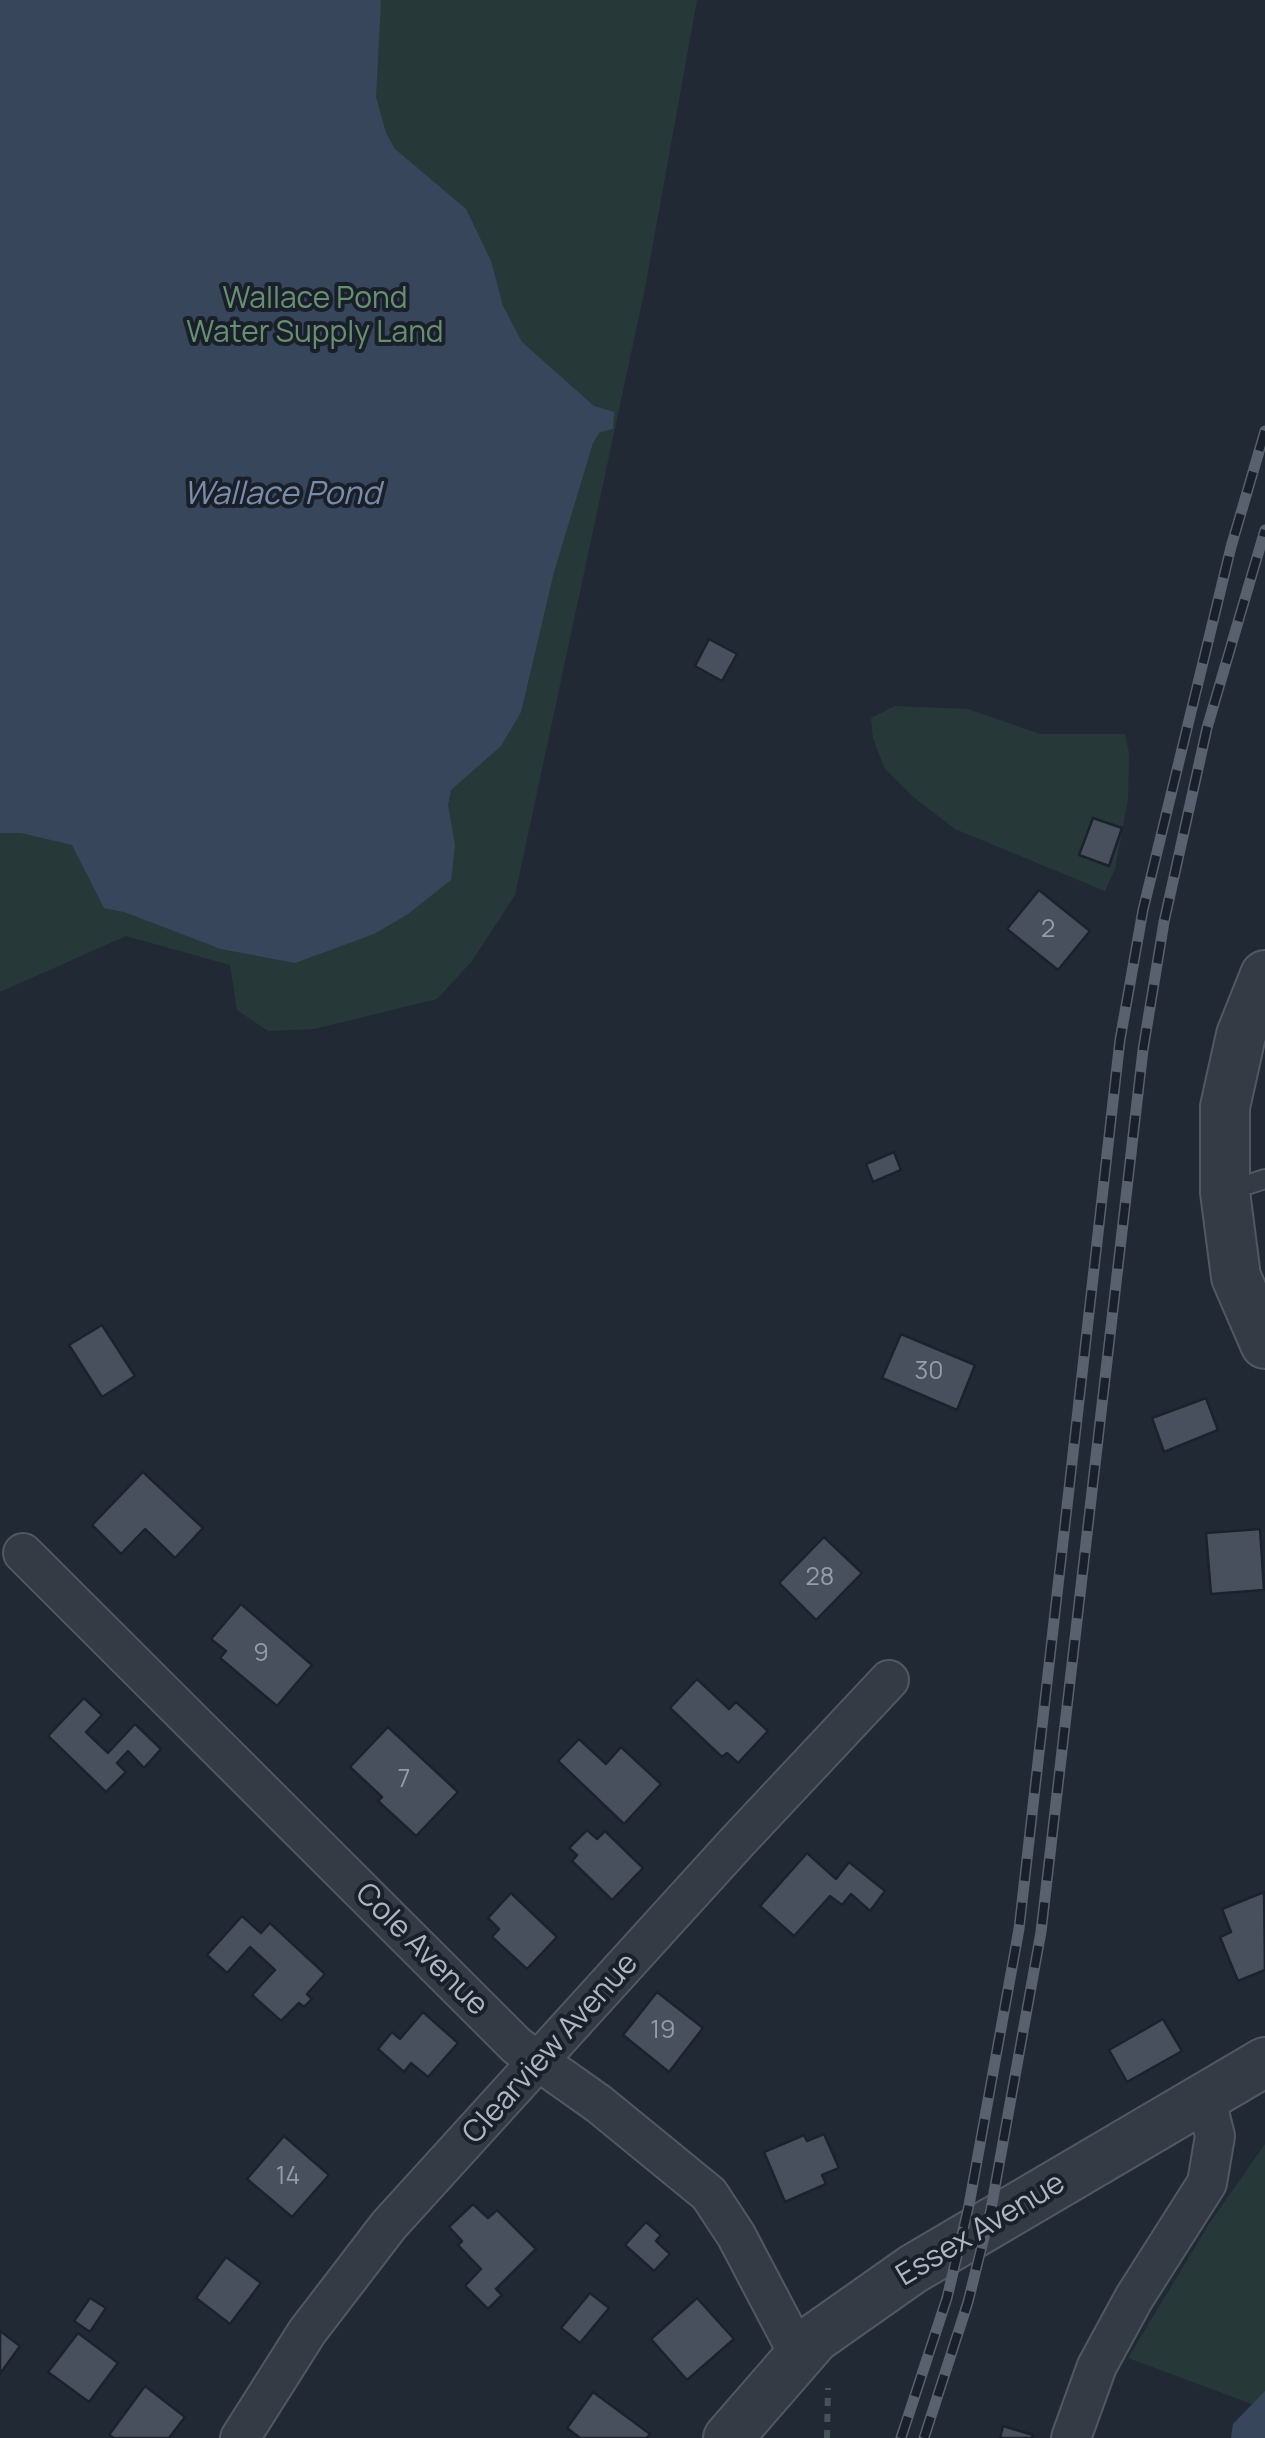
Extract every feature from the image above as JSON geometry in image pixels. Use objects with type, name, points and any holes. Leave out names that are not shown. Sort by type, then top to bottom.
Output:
[{"type":"street","points":[[1265,975],[1241,1035],[1225,1108],[1245,1185],[1236,1277],[1265,1344]]},
{"type":"street","name":"Cole Avenue","points":[[23,1553],[517,2046],[708,2194],[736,2235],[799,2355]]},
{"type":"street","name":"Clearview Avenue","points":[[240,2438],[307,2332],[389,2226],[738,1840],[889,1680]]},
{"type":"street","name":"Essex Avenue","points":[[728,2438],[815,2338],[936,2253],[1265,2062]]},
{"type":"street","points":[[1071,2438],[1097,2366],[1134,2298],[1206,2183],[1215,2136],[1205,2096]]},
{"type":"green space","name":"Wallace Pond","points":[[0,0],[697,0],[645,288],[515,895],[472,961],[437,999],[314,1029],[268,1031],[237,1010],[230,965],[126,936],[0,992]]},
{"type":"green space","points":[[895,706],[968,709],[1040,734],[1125,734],[1129,753],[1128,799],[1115,869],[1105,891],[955,829],[912,796],[885,769],[873,739],[871,718]]},
{"type":"green space","points":[[1265,2144],[1265,2409],[1128,2358],[1209,2224]]},
{"type":"water","name":"Wallace Pond","points":[[0,0],[381,0],[376,97],[395,149],[466,209],[491,261],[503,306],[522,342],[594,406],[614,412],[613,429],[600,432],[593,443],[554,572],[521,712],[501,746],[451,790],[448,805],[455,845],[451,880],[408,914],[374,934],[295,963],[221,949],[104,908],[72,845],[21,833],[0,833]]},
{"type":"water","points":[[1265,2391],[1265,2438],[1231,2438],[1233,2424]]},
{"type":"building","points":[[709,639],[737,654],[722,681],[695,666]]},
{"type":"building","points":[[1093,818],[1122,828],[1109,866],[1079,855]]},
{"type":"building","points":[[1039,890],[1090,931],[1058,970],[1007,929]]},
{"type":"building","points":[[894,1152],[901,1170],[873,1182],[866,1164]]},
{"type":"building","points":[[102,1325],[135,1376],[102,1397],[69,1345]]},
{"type":"building","points":[[901,1334],[975,1365],[957,1410],[882,1378]]},
{"type":"building","points":[[1206,1398],[1218,1430],[1164,1452],[1152,1418]]},
{"type":"building","points":[[143,1472],[203,1528],[175,1558],[145,1529],[121,1554],[92,1525]]},
{"type":"building","points":[[1260,1529],[1264,1590],[1211,1594],[1206,1533]]},
{"type":"building","points":[[824,1537],[862,1573],[816,1620],[779,1583]]},
{"type":"building","points":[[241,1604],[312,1665],[277,1706],[220,1658],[226,1651],[211,1639]]},
{"type":"building","points":[[697,1679],[729,1709],[736,1702],[768,1731],[738,1763],[727,1753],[722,1757],[670,1708]]},
{"type":"building","points":[[84,1698],[102,1715],[86,1732],[108,1753],[135,1724],[161,1749],[144,1768],[128,1751],[117,1763],[126,1772],[106,1792],[48,1736]]},
{"type":"building","points":[[388,1727],[458,1792],[416,1836],[378,1801],[382,1797],[350,1767]]},
{"type":"building","points":[[579,1739],[606,1764],[621,1747],[661,1784],[624,1824],[558,1761]]},
{"type":"building","points":[[587,1830],[597,1839],[605,1831],[643,1868],[612,1900],[572,1861],[577,1855],[569,1848]]},
{"type":"building","points":[[807,1853],[836,1879],[849,1862],[885,1891],[870,1911],[851,1894],[842,1905],[830,1896],[794,1936],[760,1906]]},
{"type":"building","points":[[1264,1892],[1265,1970],[1238,1981],[1220,1937],[1231,1932],[1222,1909]]},
{"type":"building","points":[[511,1893],[557,1937],[527,1969],[492,1937],[499,1929],[488,1918]]},
{"type":"building","points":[[242,1916],[261,1933],[270,1923],[325,1974],[307,1994],[312,1999],[304,2007],[299,2003],[281,2021],[252,1995],[275,1970],[250,1947],[227,1973],[207,1955]]},
{"type":"building","points":[[657,1992],[703,2028],[669,2072],[623,2035]]},
{"type":"building","points":[[423,2012],[458,2043],[428,2077],[411,2063],[404,2072],[378,2049],[392,2032],[400,2039]]},
{"type":"building","points":[[1163,2019],[1182,2051],[1127,2082],[1109,2050]]},
{"type":"building","points":[[824,2134],[839,2168],[822,2175],[826,2184],[785,2202],[764,2152],[804,2135],[807,2141]]},
{"type":"building","points":[[284,2136],[329,2175],[292,2217],[247,2179]]},
{"type":"building","points":[[473,2204],[488,2218],[497,2210],[536,2249],[496,2289],[502,2295],[488,2309],[465,2286],[481,2269],[458,2245],[462,2241],[449,2227]]},
{"type":"building","points":[[646,2222],[661,2235],[656,2241],[670,2254],[654,2271],[625,2245]]},
{"type":"building","points":[[226,2257],[261,2283],[230,2324],[196,2298]]},
{"type":"building","points":[[590,2293],[609,2308],[580,2343],[561,2328]]},
{"type":"building","points":[[90,2298],[106,2308],[90,2332],[74,2321]]},
{"type":"building","points":[[697,2298],[734,2339],[687,2380],[651,2339]]},
{"type":"building","points":[[0,2331],[20,2346],[0,2374]]},
{"type":"building","points":[[78,2333],[118,2363],[89,2402],[48,2372]]},
{"type":"building","points":[[145,2386],[185,2417],[169,2438],[109,2435]]},
{"type":"building","points":[[593,2392],[650,2434],[647,2438],[580,2438],[567,2428]]},
{"type":"building","points":[[1003,2426],[1033,2435],[1032,2438],[1000,2438]]},
{"type":"railway","points":[[901,2438],[947,2298],[969,2205],[1019,1929],[1120,1040],[1143,910],[1231,547],[1265,431]]},
{"type":"railway","points":[[924,2438],[968,2302],[991,2209],[1041,1932],[1143,1050],[1164,922],[1207,728],[1265,530]]},
{"type":"park label","name":"Wallace Pond Water Supply Land","points":[[315,317]]}]
